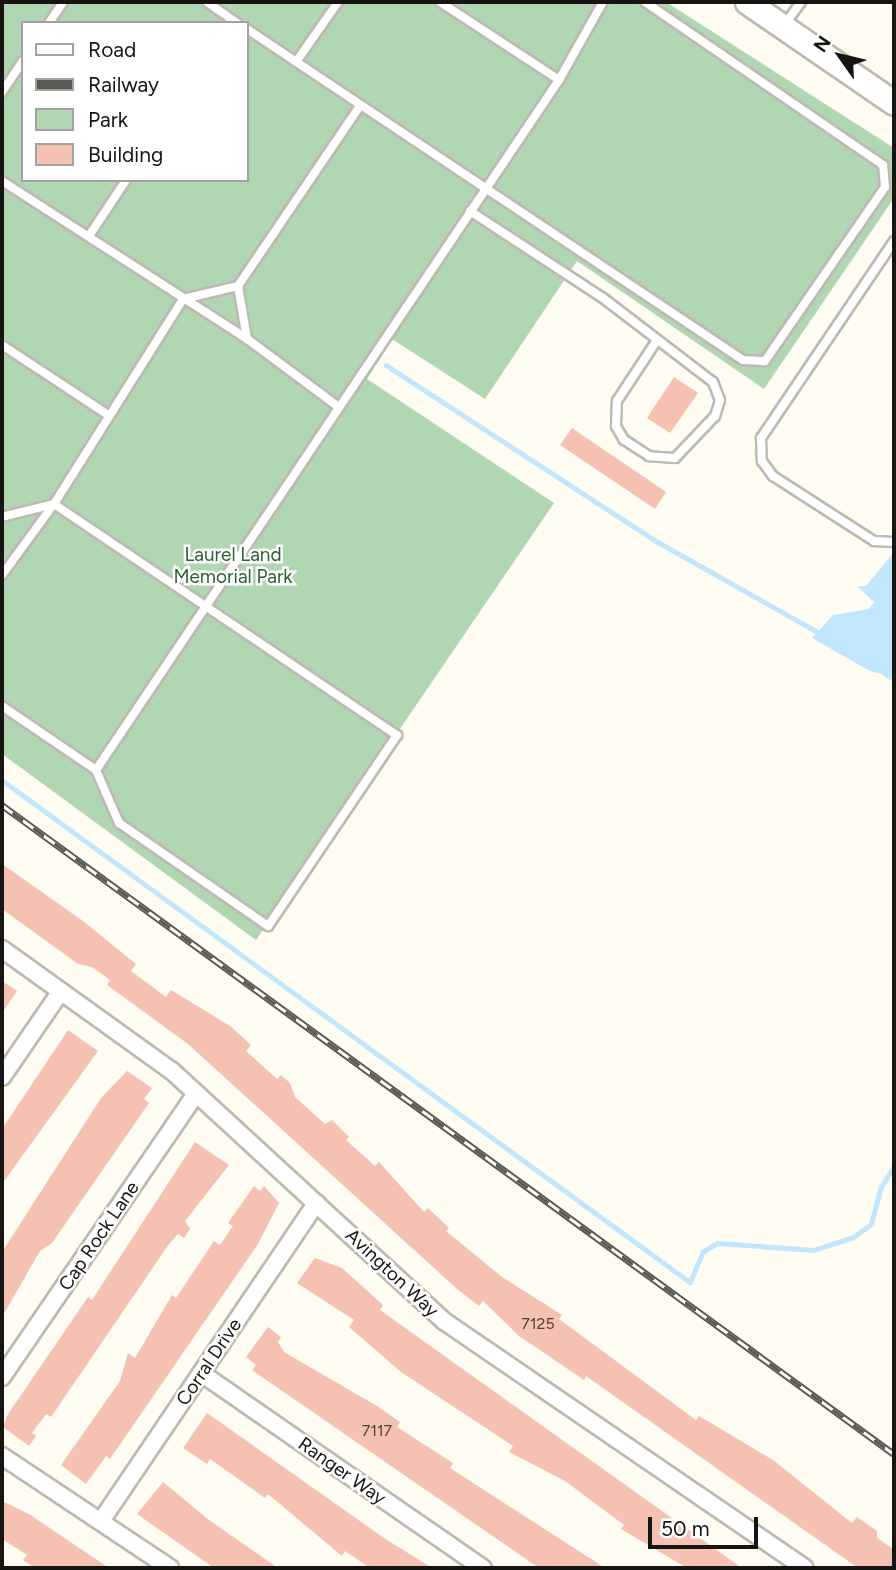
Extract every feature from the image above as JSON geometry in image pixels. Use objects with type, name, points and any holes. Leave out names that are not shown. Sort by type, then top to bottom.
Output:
[{"type":"main road","points":[[747,2],[894,103]]},
{"type":"street","name":"Avington Way","points":[[2,949],[196,1094],[444,1321],[794,1565]]},
{"type":"street","points":[[2,1077],[61,991]]},
{"type":"street","name":"Cap Rock Lane","points":[[2,1377],[196,1094]]},
{"type":"street","name":"Corral Drive","points":[[101,1521],[316,1203]]},
{"type":"street","name":"Ranger Way","points":[[201,1373],[483,1568]]},
{"type":"street","points":[[2,1456],[170,1568]]},
{"type":"lane","points":[[50,21],[63,2]]},
{"type":"lane","points":[[207,2],[234,21]]},
{"type":"lane","points":[[296,62],[338,2]]},
{"type":"lane","points":[[440,2],[559,79]]},
{"type":"lane","points":[[96,770],[336,405],[559,79],[603,2]]},
{"type":"lane","points":[[248,30],[743,360],[765,361],[776,351],[885,187],[883,165],[645,2]]},
{"type":"lane","points":[[784,27],[802,2]]},
{"type":"lane","points":[[2,92],[21,64]]},
{"type":"lane","points":[[2,575],[54,504],[183,299],[238,286],[360,106]]},
{"type":"lane","points":[[2,181],[247,339],[336,405]]},
{"type":"lane","points":[[89,236],[125,182]]},
{"type":"lane","points":[[470,211],[657,340],[713,383],[720,400],[715,416],[675,458],[649,456],[624,440],[616,426],[617,401],[657,340]]},
{"type":"lane","points":[[894,241],[761,438],[762,461],[773,476],[874,541],[894,541]]},
{"type":"lane","points":[[238,286],[247,339]]},
{"type":"lane","points":[[2,345],[108,415]]},
{"type":"lane","points":[[2,517],[54,504],[206,603],[397,735],[268,926],[119,823],[96,770],[2,706]]},
{"type":"green space","name":"Laurel Land Memorial Park","points":[[2,2],[666,2],[894,148],[894,198],[764,389],[577,261],[485,399],[392,339],[367,379],[554,503],[256,940],[2,754]]},
{"type":"water","points":[[894,552],[894,677],[870,671],[812,638],[833,615],[869,609],[874,602],[857,586],[866,586]]},
{"type":"building","points":[[674,377],[698,393],[670,433],[647,418]]},
{"type":"building","points":[[572,428],[666,492],[655,509],[560,445]]},
{"type":"building","points":[[2,864],[83,921],[136,964],[131,971],[166,997],[171,990],[230,1026],[251,1045],[246,1051],[277,1079],[281,1075],[290,1083],[295,1097],[325,1124],[332,1120],[349,1137],[346,1140],[375,1166],[379,1162],[424,1212],[428,1208],[449,1228],[446,1231],[502,1277],[562,1315],[559,1319],[696,1420],[699,1416],[773,1460],[852,1523],[857,1517],[877,1531],[877,1538],[892,1548],[894,1568],[858,1568],[586,1376],[584,1380],[519,1336],[483,1301],[479,1306],[457,1289],[188,1044],[107,985],[110,980],[92,967],[78,964],[2,909]]},
{"type":"building","points":[[2,981],[17,991],[2,1013]]},
{"type":"building","points":[[68,1030],[98,1051],[2,1184],[2,1129]]},
{"type":"building","points":[[127,1071],[152,1088],[144,1099],[149,1103],[52,1243],[40,1251],[2,1317],[2,1252],[101,1098]]},
{"type":"building","points":[[195,1142],[229,1165],[185,1221],[190,1229],[184,1238],[178,1234],[169,1244],[51,1417],[46,1414],[32,1433],[36,1436],[29,1446],[3,1427],[8,1414],[88,1297],[92,1300]]},
{"type":"building","points":[[254,1186],[260,1191],[264,1186],[279,1203],[258,1244],[110,1459],[106,1456],[86,1484],[61,1465],[120,1381],[128,1353],[135,1358],[172,1295],[176,1298],[214,1241],[220,1245],[233,1226],[228,1223]]},
{"type":"building","points":[[315,1258],[342,1268],[383,1305],[380,1310],[742,1568],[687,1568],[621,1529],[624,1525],[565,1481],[509,1452],[513,1446],[401,1372],[349,1327],[354,1320],[297,1283]]},
{"type":"building","points":[[268,1327],[281,1337],[278,1342],[284,1352],[377,1406],[400,1422],[397,1427],[453,1463],[450,1468],[605,1568],[539,1568],[252,1370],[256,1365],[246,1357]]},
{"type":"building","points":[[207,1413],[384,1538],[432,1568],[370,1568],[345,1551],[342,1556],[268,1494],[265,1498],[210,1459],[207,1464],[183,1448]]},
{"type":"building","points":[[163,1482],[209,1520],[278,1568],[214,1568],[137,1514]]},
{"type":"building","points":[[2,1501],[29,1514],[109,1568],[35,1568],[23,1560],[27,1555],[2,1539]]},
{"type":"waterway","points":[[386,365],[658,542],[823,635]]},
{"type":"waterway","points":[[884,673],[894,679]]},
{"type":"waterway","points":[[2,780],[690,1282],[703,1252],[717,1243],[814,1250],[852,1238],[871,1224],[881,1187],[894,1166]]},
{"type":"railway","points":[[2,805],[894,1454]]}]
